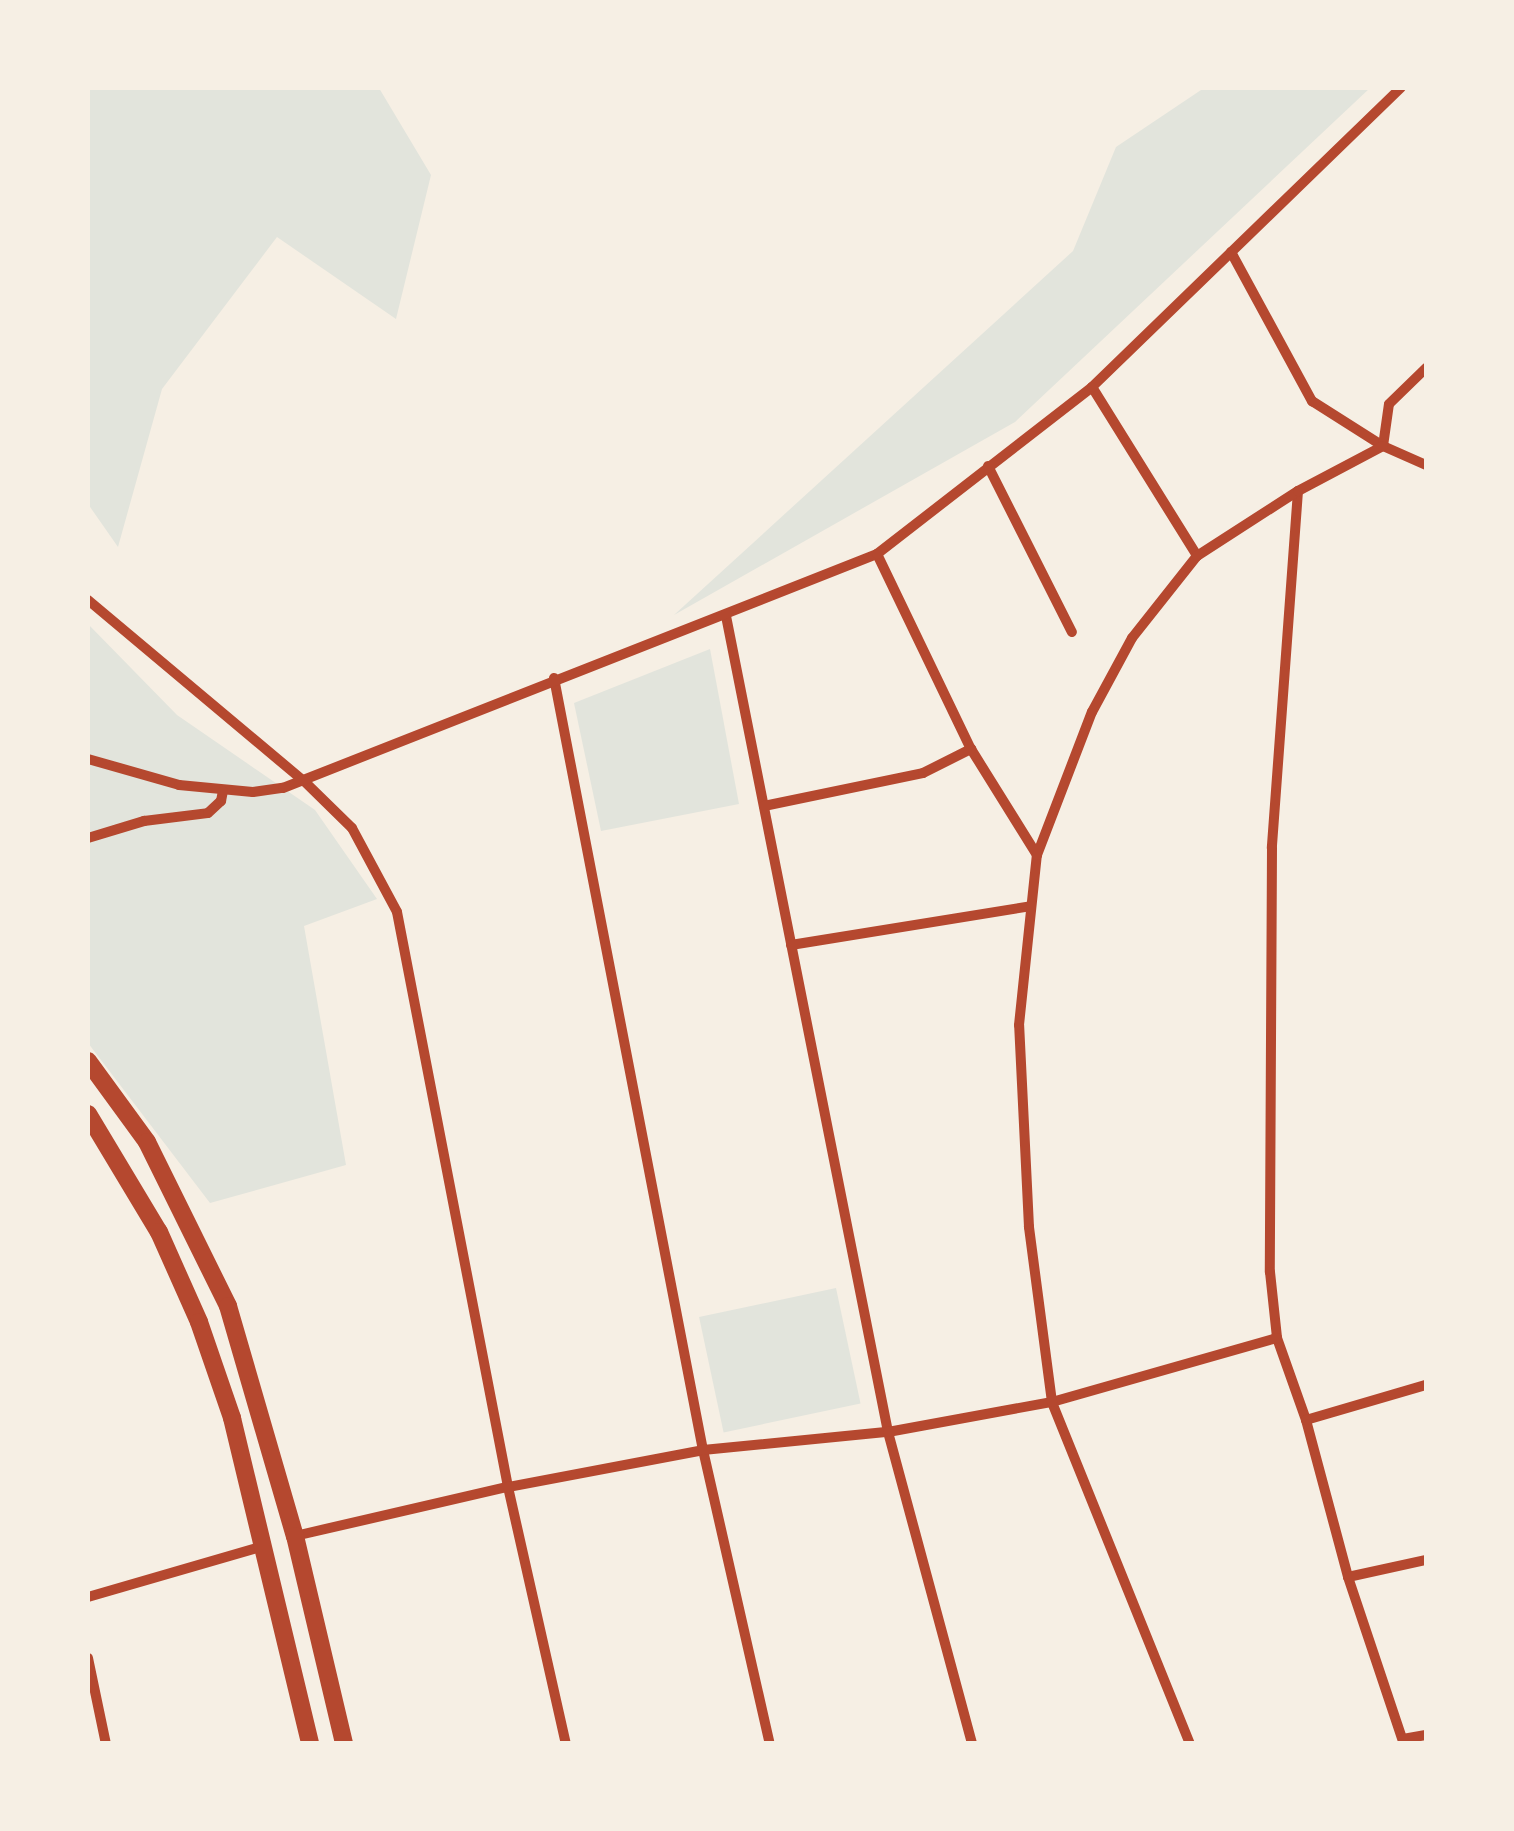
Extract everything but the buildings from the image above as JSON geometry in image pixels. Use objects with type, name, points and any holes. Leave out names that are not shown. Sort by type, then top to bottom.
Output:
[{"type":"main road","points":[[88,1061],[147,1142],[228,1306],[295,1536],[344,1744]]},
{"type":"main road","points":[[88,1114],[160,1232],[199,1322],[232,1418],[310,1744]]},
{"type":"street","points":[[88,759],[179,785],[223,791],[253,792],[304,781],[554,678],[726,616],[877,554],[1092,387],[1402,88]]},
{"type":"street","points":[[1230,252],[1312,401],[1383,446],[1426,465]]},
{"type":"street","points":[[1383,446],[1389,404],[1426,368]]},
{"type":"street","points":[[1092,387],[1197,556]]},
{"type":"street","points":[[1190,1744],[1052,1402],[1029,1227],[1019,1025],[1037,855],[1100,697],[1132,638],[1197,556],[1298,491],[1383,446]]},
{"type":"street","points":[[988,466],[1072,632]]},
{"type":"street","points":[[1298,491],[1272,848],[1270,1272],[1276,1338],[1306,1420],[1348,1577],[1404,1741],[1426,1735]]},
{"type":"street","points":[[877,554],[970,749],[1037,855]]},
{"type":"street","points":[[88,600],[304,781],[352,828],[397,912],[508,1487],[566,1744]]},
{"type":"street","points":[[726,616],[888,1432],[972,1744]]},
{"type":"street","points":[[554,678],[703,1450],[770,1744]]},
{"type":"street","points":[[764,806],[923,773],[970,749]]},
{"type":"street","points":[[88,838],[144,822],[208,813],[221,801],[223,791]]},
{"type":"street","points":[[791,945],[1031,906]]},
{"type":"street","points":[[295,1536],[508,1487],[703,1450],[888,1432],[1052,1402],[1276,1338]]},
{"type":"street","points":[[1306,1420],[1426,1385]]},
{"type":"street","points":[[88,1596],[264,1546]]},
{"type":"street","points":[[1348,1577],[1426,1560]]},
{"type":"street","points":[[88,1658],[106,1744]]},
{"type":"shaded area","points":[[88,88],[379,88],[431,175],[396,319],[277,237],[162,389],[118,547],[88,504]]},
{"type":"shaded area","points":[[1204,88],[1370,88],[1015,422],[674,615],[1073,251],[1116,147]]},
{"type":"shaded area","points":[[88,624],[177,715],[315,810],[377,899],[304,926],[346,1165],[210,1203],[88,1043]]},
{"type":"shaded area","points":[[710,649],[739,804],[601,831],[574,703]]},
{"type":"shaded area","points":[[836,1288],[861,1403],[724,1433],[699,1317]]}]
